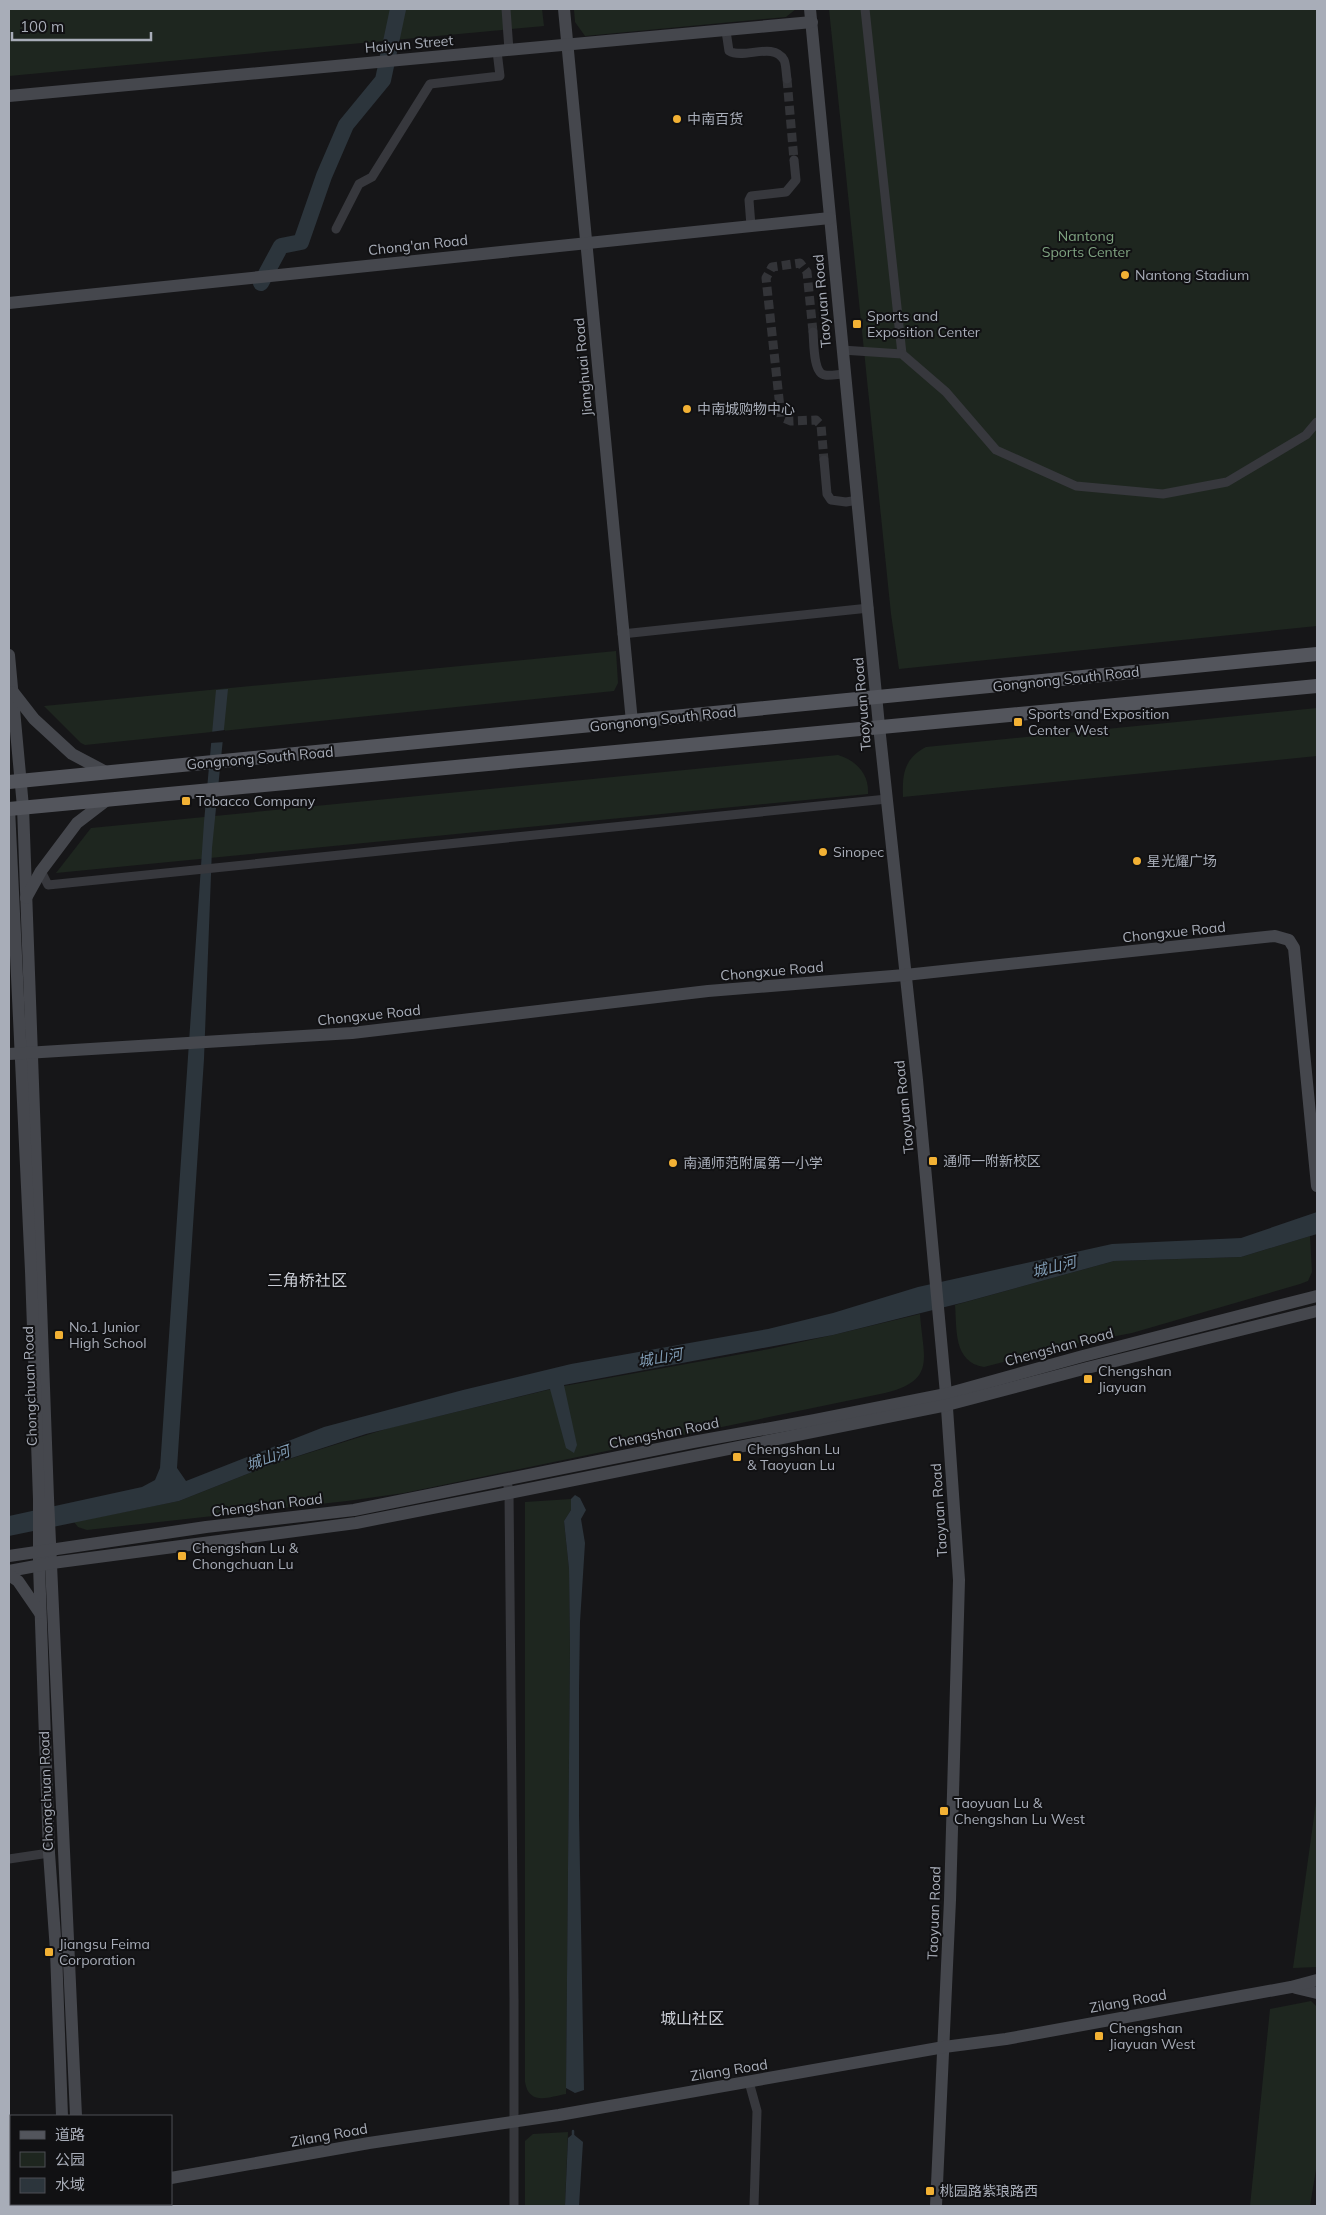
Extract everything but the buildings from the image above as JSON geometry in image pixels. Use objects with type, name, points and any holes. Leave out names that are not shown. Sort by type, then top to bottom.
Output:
[{"type":"main road","name":"Gongnong South Road","points":[[15,782],[1317,654]]},
{"type":"main road","name":"Gongnong South Road","points":[[12,808],[1317,686]]},
{"type":"street","points":[[336,229],[359,184],[372,177],[430,84],[500,76],[506,9]]},
{"type":"street","name":"Jianghuai Road","points":[[564,9],[622,634],[632,722]]},
{"type":"street","name":"Taoyuan Road","points":[[810,9],[886,799],[917,1080],[947,1400],[959,1580],[944,2047],[936,2206]]},
{"type":"street","points":[[865,9],[902,354]]},
{"type":"street","name":"Haiyun Street","points":[[9,96],[812,22]]},
{"type":"street","points":[[726,31],[729,51],[734,54],[764,51],[776,52],[784,60],[787,79]]},
{"type":"street","points":[[751,226],[749,200],[751,196],[786,192],[796,180],[794,160]]},
{"type":"street","name":"Chong'an Road","points":[[9,303],[830,218]]},
{"type":"street","points":[[813,332],[816,366],[819,372],[824,376],[845,374]]},
{"type":"street","points":[[842,350],[902,354],[946,392],[996,450],[1076,486],[1163,494],[1227,482],[1306,435],[1317,422]]},
{"type":"street","points":[[824,460],[827,494],[831,500],[846,502],[858,500]]},
{"type":"street","points":[[622,634],[869,608]]},
{"type":"street","name":"Chongchuan Road","points":[[9,655],[13,692],[15,782],[12,808],[10,888],[21,1053],[44,1499],[45,1564],[76,2115]]},
{"type":"street","points":[[13,692],[34,719],[72,754],[106,772]]},
{"type":"street","points":[[41,871],[48,885],[886,799]]},
{"type":"street","points":[[26,898],[41,871],[77,823],[107,800]]},
{"type":"street","name":"Chongchuan Road","points":[[12,808],[26,898],[21,1053]]},
{"type":"street","name":"Chongxue Road","points":[[21,1053],[352,1033],[708,991],[905,974],[1275,936],[1289,940],[1294,948],[1317,1186]]},
{"type":"street","name":"Chengshan Road","points":[[9,1556],[45,1545],[354,1510],[947,1400],[1083,1356],[1317,1296]]},
{"type":"street","name":"Chengshan Road","points":[[9,1570],[356,1523],[509,1493],[947,1400],[1087,1368],[1317,1311]]},
{"type":"street","points":[[508,1480],[514,2206]]},
{"type":"street","name":"Chongchuan Road","points":[[45,1564],[41,1615],[49,1853],[56,1951],[62,2115]]},
{"type":"street","points":[[9,1575],[18,1581],[41,1615]]},
{"type":"street","points":[[9,1860],[49,1853]]},
{"type":"street","name":"Zilang Road","points":[[172,2178],[369,2143],[514,2122],[944,2047],[1006,2039],[1292,1987],[1317,1980]]},
{"type":"street","points":[[1292,1987],[1317,1993]]},
{"type":"street","points":[[749,2082],[757,2111],[754,2206]]},
{"type":"green space","points":[[9,9],[542,9],[544,26],[9,76]]},
{"type":"green space","points":[[574,9],[796,9],[786,17],[585,36],[575,22]]},
{"type":"green space","name":"Nantong Sports Center","points":[[829,9],[1317,9],[1317,626],[899,669],[891,614]]},
{"type":"green space","points":[[616,651],[618,683],[614,691],[85,745],[44,706]]},
{"type":"green space","points":[[1317,708],[1317,756],[903,797],[903,781],[906,768],[913,756],[926,747]]},
{"type":"green space","points":[[838,755],[851,761],[861,769],[868,787],[868,794],[56,873],[91,828]]},
{"type":"green space","points":[[1310,1236],[1312,1272],[1308,1281],[1300,1284],[1132,1333],[1074,1344],[984,1367],[974,1364],[967,1359],[959,1343],[955,1305],[1114,1261],[1241,1257]]},
{"type":"green space","points":[[920,1314],[924,1355],[920,1374],[902,1388],[885,1393],[404,1493],[87,1530],[78,1527],[74,1522],[179,1501],[270,1465],[389,1428],[564,1386],[769,1349]]},
{"type":"green space","points":[[571,1499],[571,1510],[564,1521],[569,1569],[570,1649],[566,2094],[541,2098],[535,2097],[527,2090],[525,2082],[525,1502]]},
{"type":"green space","points":[[1317,1795],[1317,1967],[1293,1968]]},
{"type":"green space","points":[[1311,2001],[1317,2007],[1317,2163],[1310,2206],[1250,2206],[1270,2009]]},
{"type":"green space","points":[[568,2132],[565,2206],[525,2206],[525,2141],[533,2134]]},
{"type":"water","name":"城山河","points":[[228,689],[212,848],[204,1059],[177,1468],[186,1481],[324,1427],[463,1390],[571,1364],[768,1329],[833,1313],[918,1287],[1112,1244],[1241,1238],[1317,1212],[1317,1234],[1241,1257],[1114,1261],[965,1302],[833,1335],[564,1385],[577,1445],[574,1453],[566,1448],[550,1389],[366,1434],[270,1465],[179,1501],[9,1536],[9,1516],[142,1487],[155,1480],[160,1468],[204,822],[216,690]]},
{"type":"water","points":[[575,1495],[580,1498],[586,1510],[581,1519],[585,1543],[580,1622],[579,1689],[579,1815],[584,2090],[575,2093],[566,2088],[570,1649],[569,1569],[564,1521],[571,1510],[571,1499]]},
{"type":"water","points":[[573,2134],[583,2142],[579,2206],[565,2206],[568,2138]]},
{"type":"pier","points":[[225,730],[225,742],[210,743],[210,732]]},
{"type":"waterway","points":[[261,283],[281,246],[301,242],[324,176],[346,125],[383,80],[398,9]]},
{"type":"waterway","points":[[573,2131],[573,2137]]},
{"type":"tunnel","points":[[787,79],[794,160]]},
{"type":"tunnel","points":[[813,332],[807,272],[800,263],[772,267],[766,278],[781,417],[791,421],[816,420],[821,425],[824,460]]},
{"type":"place","name":"中南百货","points":[[677,119]]},
{"type":"place","name":"Nantong Stadium","points":[[1125,275]]},
{"type":"place","name":"Sports and Exposition Center","points":[[857,324]]},
{"type":"place","name":"中南城购物中心","points":[[687,409]]},
{"type":"place","name":"Sports and Exposition Center West","points":[[1018,722]]},
{"type":"place","name":"Tobacco Company","points":[[186,801]]},
{"type":"place","name":"Sinopec","points":[[823,852]]},
{"type":"place","name":"星光耀广场","points":[[1137,861]]},
{"type":"place","name":"通师一附新校区","points":[[933,1161]]},
{"type":"place","name":"南通师范附属第一小学","points":[[673,1163]]},
{"type":"place","name":"No.1 Junior High School","points":[[59,1335]]},
{"type":"place","name":"Chengshan Jiayuan","points":[[1088,1379]]},
{"type":"place","name":"Chengshan Lu & Taoyuan Lu","points":[[737,1457]]},
{"type":"place","name":"Chengshan Lu & Chongchuan Lu","points":[[182,1556]]},
{"type":"place","name":"Taoyuan Lu & Chengshan Lu West","points":[[944,1811]]},
{"type":"place","name":"Jiangsu Feima Corporation","points":[[49,1952]]},
{"type":"place","name":"Chengshan Jiayuan West","points":[[1099,2036]]},
{"type":"place","name":"桃园路紫琅路西","points":[[930,2191]]},
{"type":"district","name":"三角桥社区","points":[[307,1280]]},
{"type":"district","name":"城山社区","points":[[692,2018]]}]
